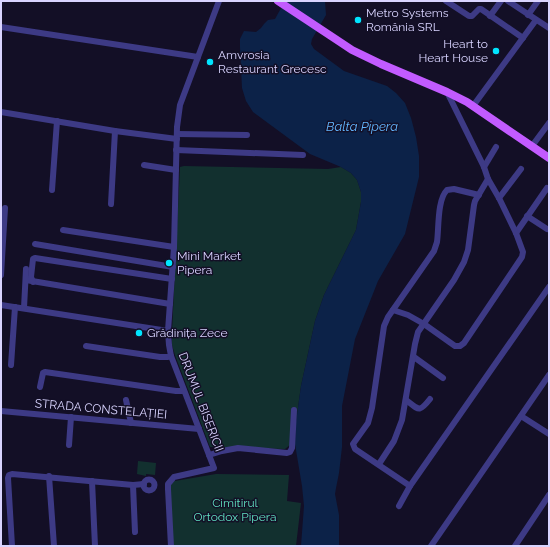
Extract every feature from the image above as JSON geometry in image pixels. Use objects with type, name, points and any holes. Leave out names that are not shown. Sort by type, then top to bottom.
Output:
[{"type":"main road","points":[[278,1],[352,50],[447,92],[474,106],[549,158]]},
{"type":"street","name":"DRUMUL BISERICII","points":[[168,484],[174,477],[215,471],[171,356],[168,331],[174,247],[178,117],[180,105],[219,1]]},
{"type":"street","points":[[446,1],[469,16],[472,16],[479,9],[481,9],[523,38]]},
{"type":"street","points":[[490,16],[501,1]]},
{"type":"street","points":[[508,1],[549,28]]},
{"type":"street","points":[[528,15],[538,1]]},
{"type":"street","points":[[474,106],[536,20]]},
{"type":"street","points":[[1,27],[198,57]]},
{"type":"street","points":[[393,310],[408,315],[424,324],[455,346],[460,346],[464,343],[522,257],[523,252],[516,233],[488,179],[484,166],[447,92]]},
{"type":"street","points":[[454,107],[460,98]]},
{"type":"street","points":[[1,112],[115,131],[177,136],[247,135]]},
{"type":"street","points":[[52,190],[57,121]]},
{"type":"street","points":[[532,146],[549,123]]},
{"type":"street","points":[[111,204],[115,131]]},
{"type":"street","points":[[484,166],[496,147]]},
{"type":"street","points":[[176,150],[303,155]]},
{"type":"street","points":[[144,165],[176,170]]},
{"type":"street","points":[[499,198],[521,169]]},
{"type":"street","points":[[379,464],[394,442],[402,420],[418,332],[454,280],[464,262],[468,250],[474,205],[488,179]]},
{"type":"street","points":[[516,233],[547,188],[549,190]]},
{"type":"street","points":[[410,486],[355,449],[353,444],[368,423],[370,416],[384,326],[388,317],[434,251],[437,242],[439,215],[444,193],[447,190],[454,189],[479,195]]},
{"type":"street","points":[[1,275],[5,208]]},
{"type":"street","points":[[527,216],[547,230]]},
{"type":"street","points":[[63,230],[174,247]]},
{"type":"street","points":[[35,244],[173,267]]},
{"type":"street","points":[[33,282],[31,277],[33,259],[35,258],[172,279]]},
{"type":"street","points":[[24,308],[26,269]]},
{"type":"street","points":[[26,280],[170,304]]},
{"type":"street","points":[[399,506],[410,486],[549,287]]},
{"type":"street","points":[[1,305],[168,331]]},
{"type":"street","points":[[11,365],[15,307]]},
{"type":"street","points":[[86,346],[168,358],[171,356]]},
{"type":"street","points":[[414,357],[444,378]]},
{"type":"street","points":[[40,387],[43,373],[45,372],[184,391]]},
{"type":"street","points":[[431,546],[549,375]]},
{"type":"street","points":[[406,400],[417,409],[420,409],[430,399]]},
{"type":"street","points":[[126,400],[131,423]]},
{"type":"street","points":[[209,455],[238,448],[287,453],[290,452],[292,448],[294,410]]},
{"type":"street","name":"STRADA CONSTELAȚIEI","points":[[1,411],[199,429]]},
{"type":"street","points":[[521,416],[549,434]]},
{"type":"street","points":[[69,445],[71,417]]},
{"type":"street","points":[[12,546],[8,478],[9,475],[12,474],[133,484],[144,484],[149,480],[153,481],[155,485],[168,484],[171,546]]},
{"type":"street","points":[[50,476],[54,546]]},
{"type":"street","points":[[92,481],[95,546]]},
{"type":"street","points":[[133,484],[136,532]]},
{"type":"street","points":[[515,546],[549,495]]},
{"type":"green space","points":[[180,167],[328,169],[341,167],[351,173],[357,180],[361,192],[361,202],[356,230],[324,295],[315,321],[301,386],[295,436],[290,437],[290,445],[285,449],[210,447],[175,355],[172,345],[172,332]]},
{"type":"green space","points":[[138,461],[156,463],[155,475],[146,474],[146,476],[137,474]]},
{"type":"green space","name":"Cimitirul Ortodox Pipera","points":[[216,474],[289,475],[287,501],[301,503],[296,546],[173,546],[169,482]]},
{"type":"water","name":"Balta Pipera","points":[[285,1],[325,1],[326,15],[312,39],[311,44],[314,49],[344,71],[387,86],[396,93],[405,103],[411,118],[419,156],[419,177],[405,234],[378,281],[355,339],[342,406],[342,447],[335,494],[339,515],[339,546],[301,546],[304,506],[295,444],[296,422],[301,386],[315,321],[324,295],[356,230],[361,202],[361,192],[357,180],[351,173],[341,167],[310,154],[253,112],[246,101],[242,88],[240,39],[244,31],[256,32],[268,20],[275,19]]},
{"type":"place","name":"Metro Systems România SRL","points":[[358,20]]},
{"type":"place","name":"Heart to Heart House","points":[[496,51]]},
{"type":"place","name":"Amvrosia Restaurant Grecesc","points":[[210,62]]},
{"type":"place","name":"Mini Market Pipera","points":[[169,263]]},
{"type":"place","name":"Grădinița Zece","points":[[139,333]]}]
